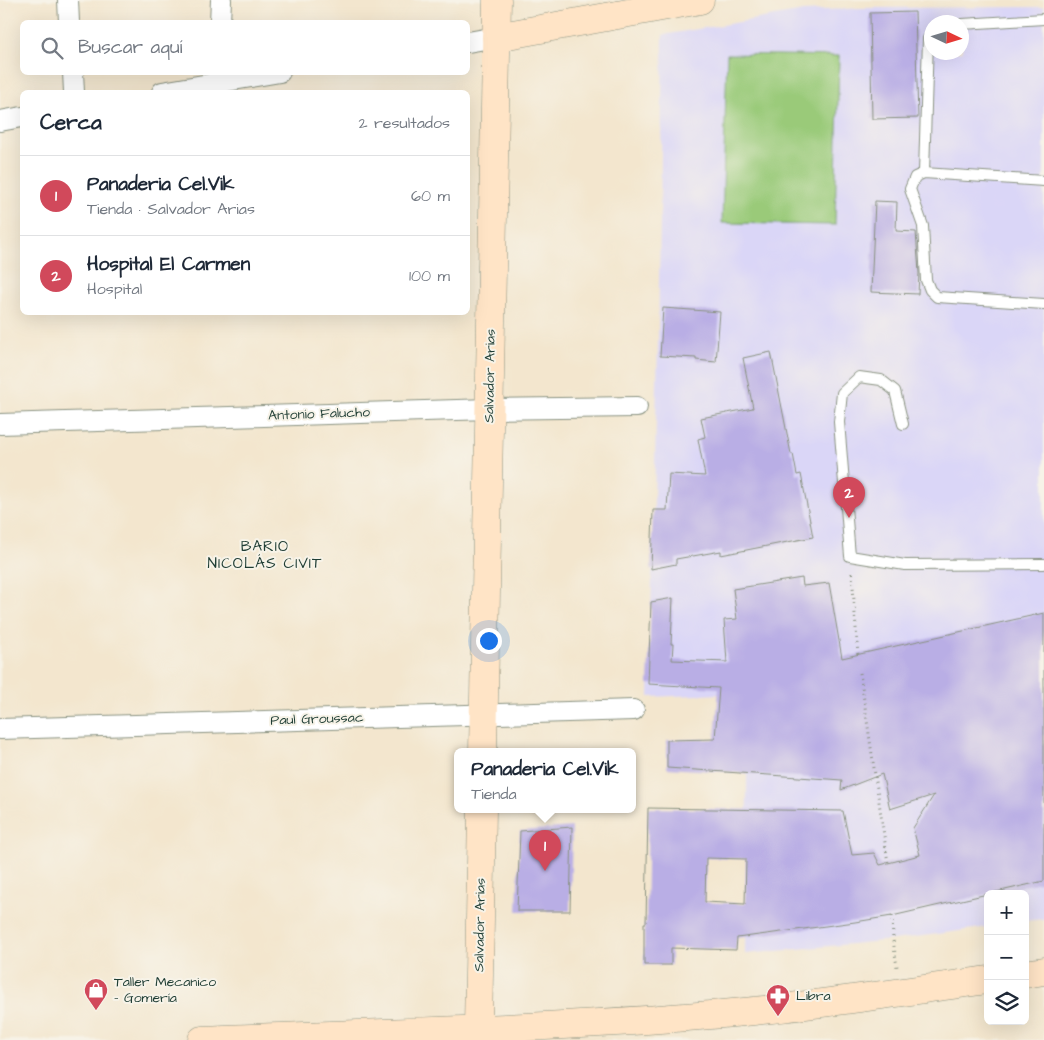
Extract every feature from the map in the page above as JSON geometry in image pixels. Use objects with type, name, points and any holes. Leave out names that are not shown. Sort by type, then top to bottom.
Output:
[{"type":"street","points":[[68,0],[70,20]]},
{"type":"street","points":[[220,20],[221,0]]},
{"type":"street","name":"Salvador Arias","points":[[483,748],[497,0]]},
{"type":"street","points":[[470,42],[700,0]]},
{"type":"street","points":[[73,75],[74,90]]},
{"type":"street","points":[[170,90],[218,78],[249,75]]},
{"type":"street","points":[[0,121],[20,117]]},
{"type":"street","name":"Antonio Falucho","points":[[0,424],[637,407]]},
{"type":"street","name":"Paul Groussac","points":[[0,729],[634,710]]},
{"type":"street","name":"Salvador Arias","points":[[475,1036],[482,813]]},
{"type":"street","points":[[1029,974],[1044,972]]},
{"type":"street","points":[[202,1040],[475,1036],[590,1024],[736,1013],[984,981]]},
{"type":"lane","points":[[969,24],[1044,19]]},
{"type":"lane","points":[[924,173],[927,60]]},
{"type":"lane","points":[[1044,181],[924,173],[916,177],[910,189],[923,226],[926,280],[930,290],[936,297],[1044,304]]},
{"type":"lane","points":[[903,424],[895,391],[881,380],[859,377],[842,393],[839,422],[850,556],[905,565],[1044,564]]},
{"type":"path","points":[[850,556],[858,655]]},
{"type":"path","points":[[860,673],[888,863]]},
{"type":"path","points":[[892,916],[893,940],[901,992]]},
{"type":"shaded area","points":[[1044,7],[1044,919],[1029,921],[1029,890],[984,890],[984,928],[893,940],[745,954],[748,693],[649,697],[663,35],[804,11],[865,8]]},
{"type":"green space","points":[[727,54],[839,56],[835,225],[722,223]]},
{"type":"building","points":[[915,12],[918,118],[872,119],[870,13]]},
{"type":"building","points":[[875,201],[897,202],[896,231],[916,232],[919,273],[918,294],[871,292]]},
{"type":"building","points":[[663,308],[720,312],[716,362],[696,360],[696,358],[660,356]]},
{"type":"building","points":[[771,352],[791,454],[793,454],[797,475],[801,474],[813,537],[721,555],[721,551],[676,559],[676,564],[651,569],[653,510],[667,510],[669,474],[705,476],[698,439],[705,437],[701,418],[753,408],[743,358]]},
{"type":"building","points":[[802,578],[803,586],[829,583],[842,658],[1044,613],[1044,881],[1005,890],[984,890],[984,895],[892,916],[737,938],[736,950],[671,948],[671,965],[644,965],[648,808],[843,811],[852,855],[874,853],[880,865],[920,855],[913,828],[934,795],[890,809],[882,774],[841,790],[842,780],[667,768],[667,740],[715,739],[719,688],[648,684],[651,602],[673,598],[672,660],[727,662],[724,620],[737,619],[733,589]],"holes":[[[706,858],[746,859],[745,904],[705,902]]]},
{"type":"building","points":[[572,827],[570,911],[517,911],[520,831]]},
{"type":"place","name":"Hospital El Carmen","points":[[849,518]]},
{"type":"place","name":"Panaderia Cel.Vik","points":[[545,871]]},
{"type":"place","name":"Taller Mecanico - Gomería","points":[[96,1011]]},
{"type":"place","name":"Libra","points":[[778,1017]]},
{"type":"district","name":"BARIO NICOLÁS CIVIT","points":[[265,554]]}]
